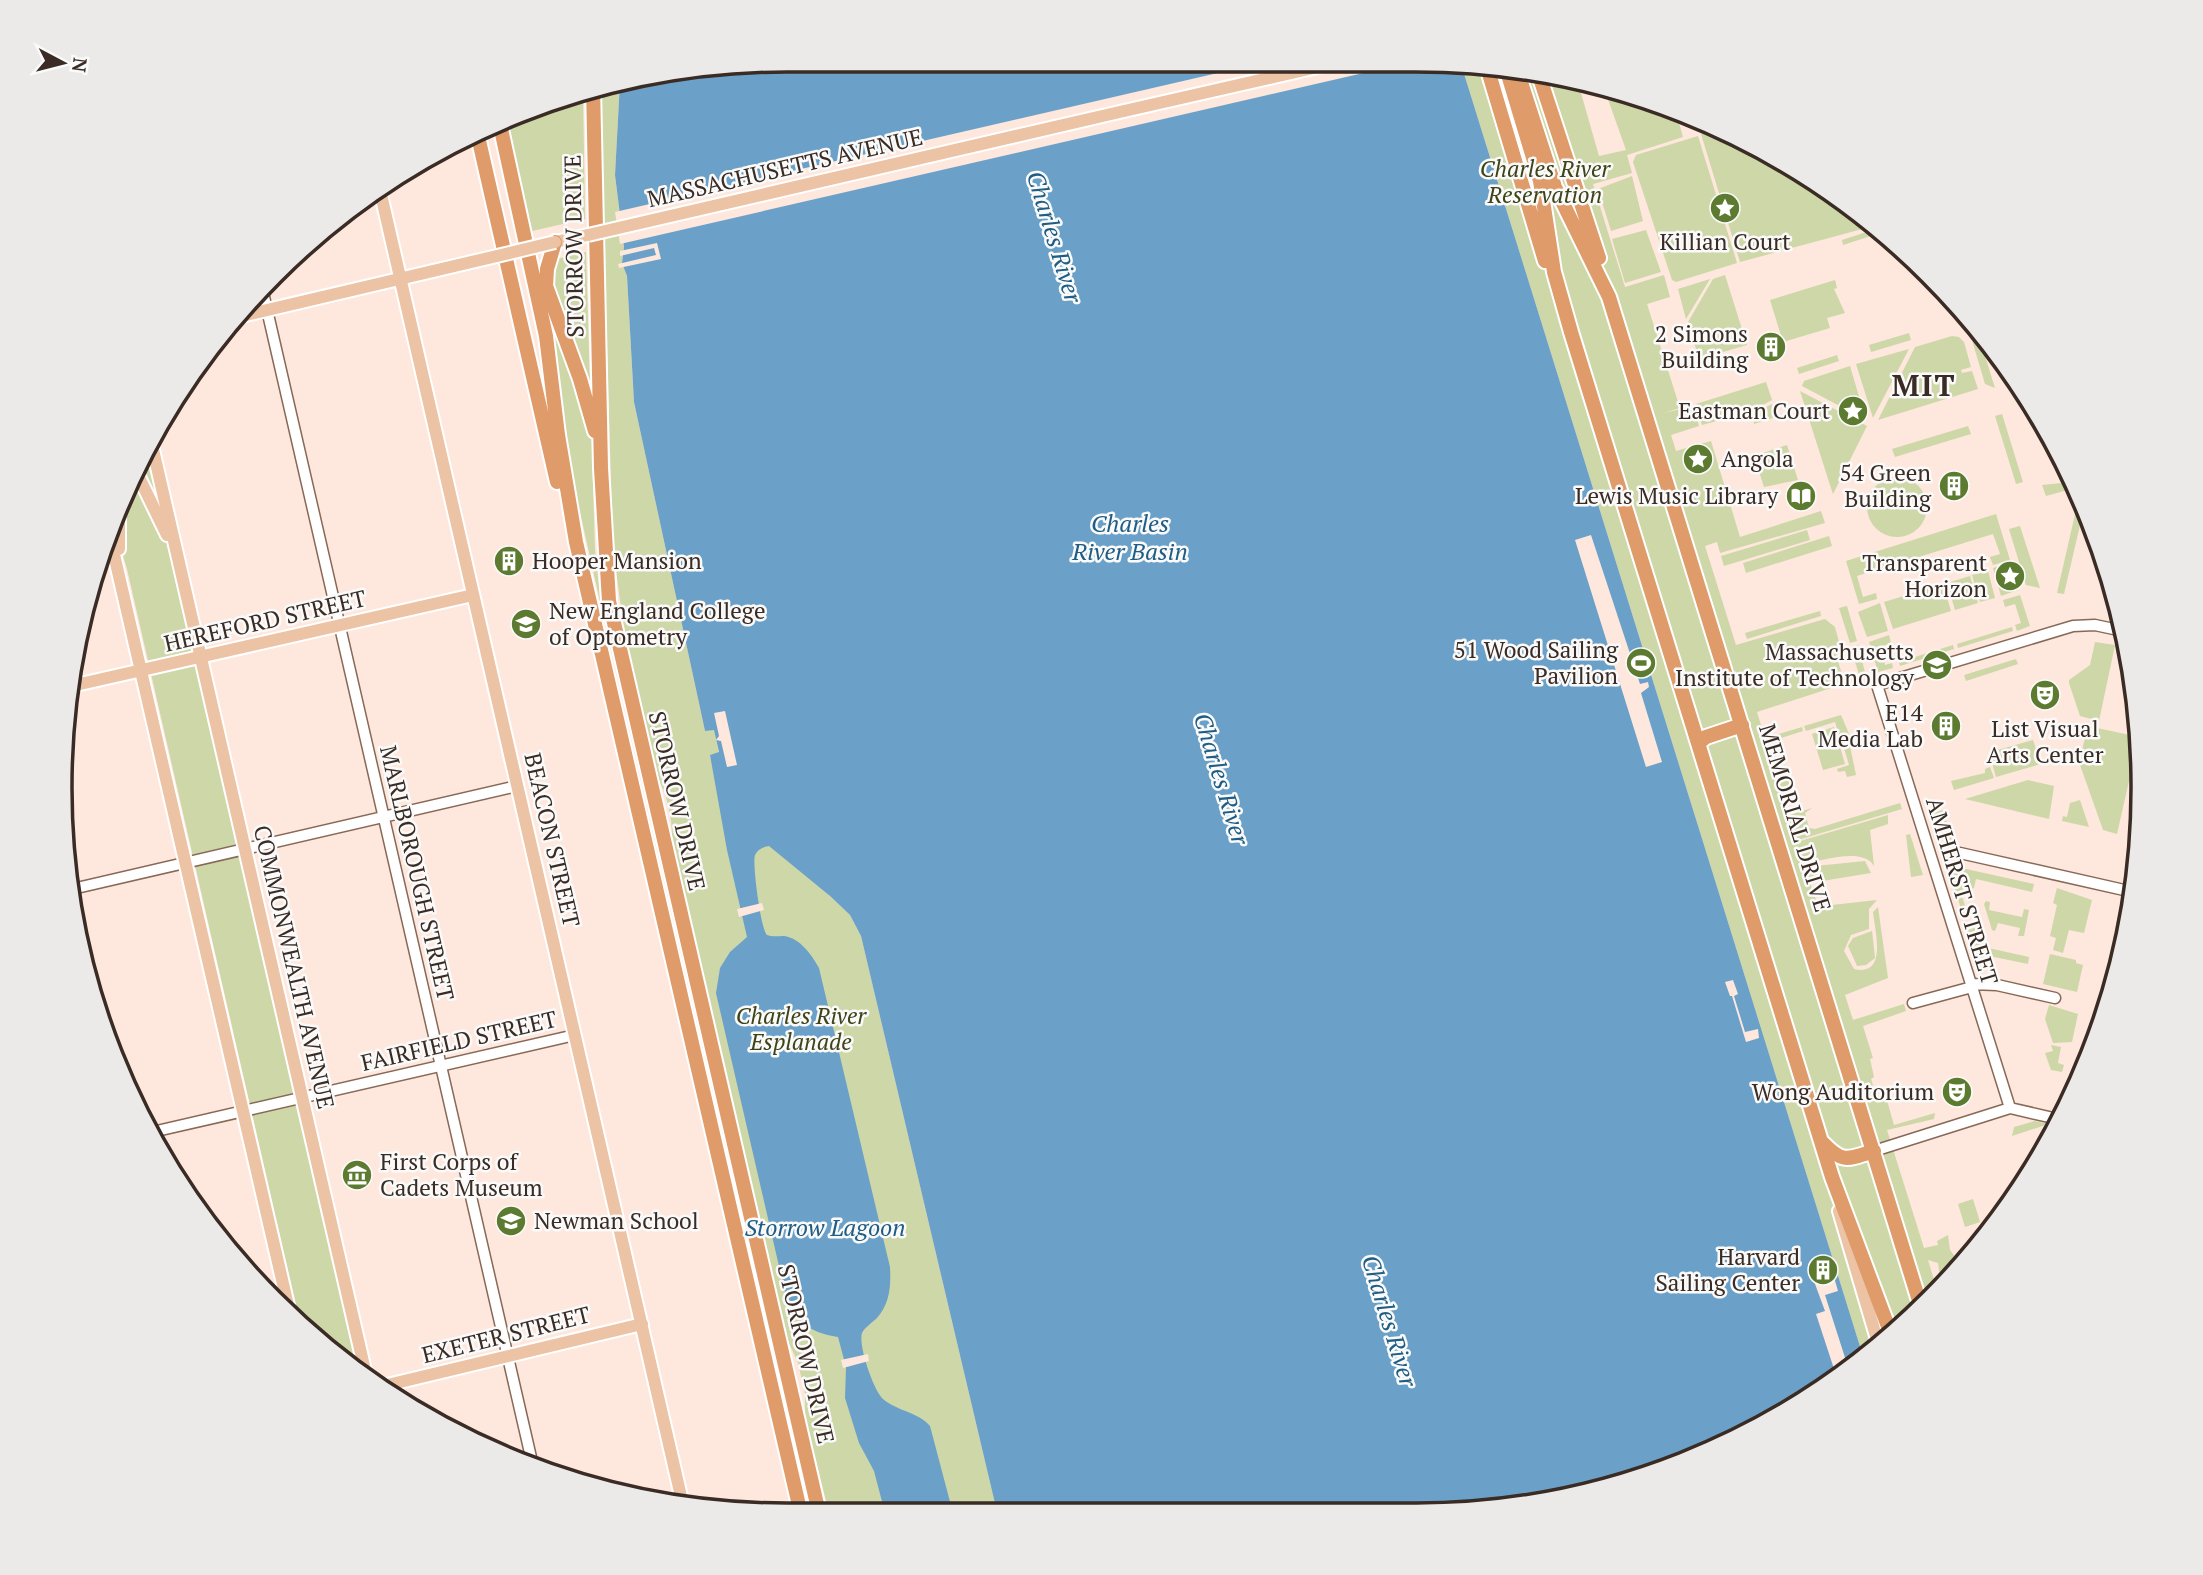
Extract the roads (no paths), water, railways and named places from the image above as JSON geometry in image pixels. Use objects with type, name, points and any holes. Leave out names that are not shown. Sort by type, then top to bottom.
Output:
[{"type":"highway","points":[[1490,76],[1546,267],[1571,332]]},
{"type":"highway","points":[[1509,78],[1541,181],[1554,272],[1571,332],[1832,1177],[1888,1325]]},
{"type":"highway","name":"MEMORIAL DRIVE","points":[[1521,80],[1555,187],[1609,297],[1919,1297]]},
{"type":"highway","points":[[1542,84],[1609,297]]},
{"type":"highway","name":"STORROW DRIVE","points":[[593,99],[601,453],[606,574],[615,636],[817,1503]]},
{"type":"highway","name":"STORROW DRIVE","points":[[502,132],[546,336],[558,435],[579,557],[798,1503]]},
{"type":"highway","points":[[480,142],[564,511],[579,557]]},
{"type":"highway","points":[[555,242],[545,283],[570,351],[601,453]]},
{"type":"highway","points":[[1699,743],[1706,737],[1742,725]]},
{"type":"highway","points":[[1822,1142],[1841,1158],[1874,1151]]},
{"type":"main road","name":"MASSACHUSETTS AVENUE","points":[[251,314],[1296,72]]},
{"type":"main road","name":"BEACON STREET","points":[[382,198],[681,1495]]},
{"type":"main road","name":"COMMONWEALTH AVENUE","points":[[154,456],[363,1363]]},
{"type":"main road","name":"COMMONWEALTH AVENUE","points":[[141,482],[179,564]]},
{"type":"main road","points":[[120,530],[122,584]]},
{"type":"main road","points":[[113,549],[287,1299]]},
{"type":"main road","name":"HEREFORD STREET","points":[[80,684],[473,595]]},
{"type":"main road","points":[[1832,1177],[1850,1255],[1876,1335]]},
{"type":"main road","name":"EXETER STREET","points":[[392,1384],[642,1324]]},
{"type":"street","name":"MARLBOROUGH STREET","points":[[265,299],[531,1455]]},
{"type":"street","name":"AMHERST STREET","points":[[2010,1108],[1877,685],[2073,626],[2092,625],[2113,629]]},
{"type":"street","points":[[79,887],[517,786]]},
{"type":"street","points":[[1960,853],[2123,890]]},
{"type":"street","points":[[1913,1003],[1971,986],[1997,985],[2055,998]]},
{"type":"street","name":"FAIRFIELD STREET","points":[[160,1130],[575,1035]]},
{"type":"street","points":[[1874,1151],[2010,1108],[2050,1117]]},
{"type":"water","name":"Charles River Basin","points":[[788,72],[1464,73],[1860,1347],[1813,1383],[1773,1407],[1689,1449],[1601,1479],[1555,1489],[1462,1502],[995,1503],[861,936],[850,915],[769,846],[758,851],[754,861],[762,922],[767,935],[795,940],[809,953],[819,968],[890,1267],[890,1288],[885,1306],[862,1333],[868,1368],[883,1399],[930,1426],[950,1503],[882,1503],[874,1471],[859,1443],[845,1398],[846,1367],[838,1337],[807,1327],[795,1316],[787,1301],[716,993],[720,968],[730,952],[747,937],[727,850],[710,755],[719,752],[714,730],[705,731],[634,402],[627,276],[622,263],[624,247],[615,175],[619,92],[694,78]]},
{"type":"place","name":"Killian Court","points":[[1725,208]]},
{"type":"place","name":"2 Simons Building","points":[[1771,347]]},
{"type":"place","name":"Eastman Court","points":[[1853,411]]},
{"type":"place","name":"Angola","points":[[1698,459]]},
{"type":"place","name":"54 Green Building","points":[[1954,486]]},
{"type":"place","name":"Lewis Music Library","points":[[1801,496]]},
{"type":"place","name":"Hooper Mansion","points":[[509,561]]},
{"type":"place","name":"Transparent Horizon","points":[[2010,576]]},
{"type":"place","name":"New England College of Optometry","points":[[526,624]]},
{"type":"place","name":"51 Wood Sailing Pavilion","points":[[1641,663]]},
{"type":"place","name":"Massachusetts Institute of Technology","points":[[1937,665]]},
{"type":"place","name":"List Visual Arts Center","points":[[2045,695]]},
{"type":"place","name":"E14 Media Lab","points":[[1946,726]]},
{"type":"place","name":"Wong Auditorium","points":[[1957,1092]]},
{"type":"place","name":"First Corps of Cadets Museum","points":[[357,1175]]},
{"type":"place","name":"Newman School","points":[[511,1221]]},
{"type":"place","name":"Harvard Sailing Center","points":[[1823,1270]]},
{"type":"district","name":"MIT","points":[[1924,386]]},
{"type":"park label","name":"Charles River Reservation","points":[[1545,182]]},
{"type":"park label","name":"Charles River Esplanade","points":[[801,1029]]},
{"type":"water label","name":"Charles River","points":[[1054,237]]},
{"type":"water label","name":"Charles River","points":[[1221,779]]},
{"type":"water label","name":"Storrow Lagoon","points":[[825,1228]]},
{"type":"water label","name":"Charles River","points":[[1389,1321]]}]
